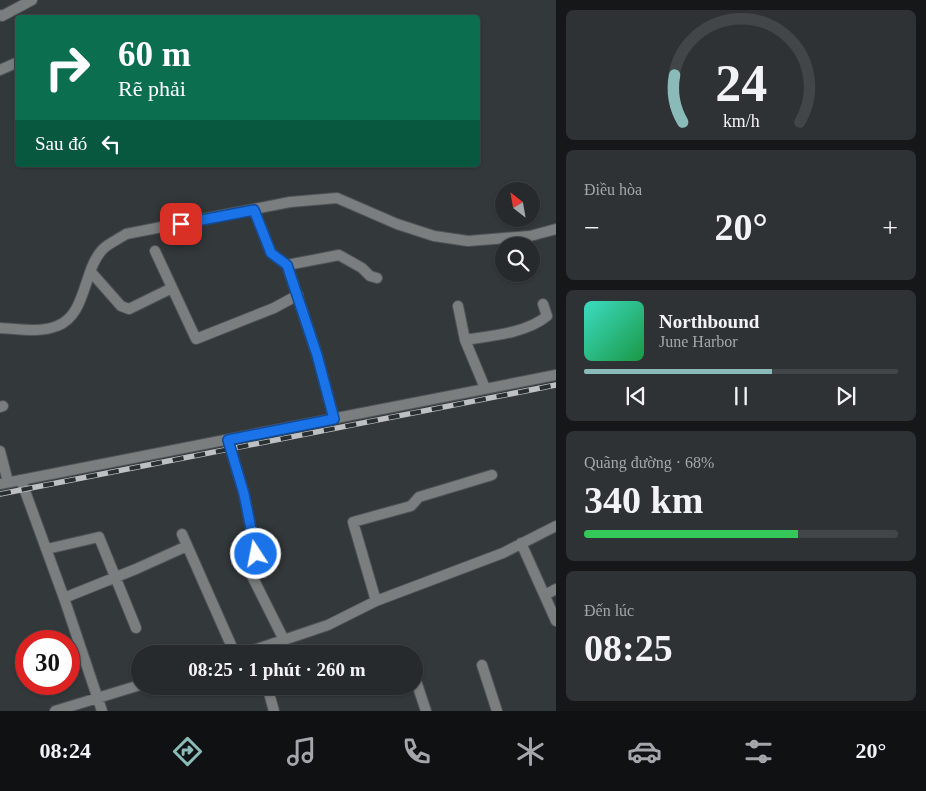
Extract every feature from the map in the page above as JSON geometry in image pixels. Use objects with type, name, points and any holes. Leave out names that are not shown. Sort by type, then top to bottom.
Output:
[{"type":"street","points":[[0,15],[2,16],[32,0]]},
{"type":"street","points":[[0,70],[15,63]]},
{"type":"street","points":[[0,328],[40,330],[58,326],[73,314],[93,264],[103,249],[126,234],[290,202],[337,198],[397,224],[434,236],[468,241],[530,236],[556,229]]},
{"type":"street","points":[[254,210],[271,253],[287,265],[317,355],[334,419]]},
{"type":"street","points":[[155,251],[196,339],[274,308],[298,295]]},
{"type":"street","points":[[287,265],[339,255],[362,268],[370,276],[377,278]]},
{"type":"street","points":[[90,272],[121,306],[129,309],[172,288]]},
{"type":"street","points":[[465,340],[507,333],[539,323],[547,316],[543,304]]},
{"type":"street","points":[[458,306],[465,340],[485,388]]},
{"type":"street","points":[[0,451],[4,483],[556,375]]},
{"type":"street","points":[[228,440],[244,494],[256,554],[246,564],[284,640]]},
{"type":"street","points":[[376,601],[353,522],[411,506],[419,497],[492,476]]},
{"type":"street","points":[[21,480],[64,598],[102,711]]},
{"type":"street","points":[[272,645],[328,625],[376,601],[502,553],[556,526]]},
{"type":"street","points":[[182,534],[231,645]]},
{"type":"street","points":[[46,549],[99,537],[117,577],[136,628]]},
{"type":"street","points":[[522,543],[556,621]]},
{"type":"street","points":[[64,598],[187,546]]},
{"type":"street","points":[[545,595],[556,589]]},
{"type":"street","points":[[482,665],[496,711]]},
{"type":"street","points":[[55,711],[131,688]]},
{"type":"street","points":[[270,695],[274,711]]},
{"type":"street","points":[[421,695],[426,711]]},
{"type":"railway","points":[[0,494],[556,385]]},
{"type":"route","points":[[181,224],[254,210],[271,253],[287,265],[317,355],[334,419],[228,440],[244,494],[256,554]]}]
